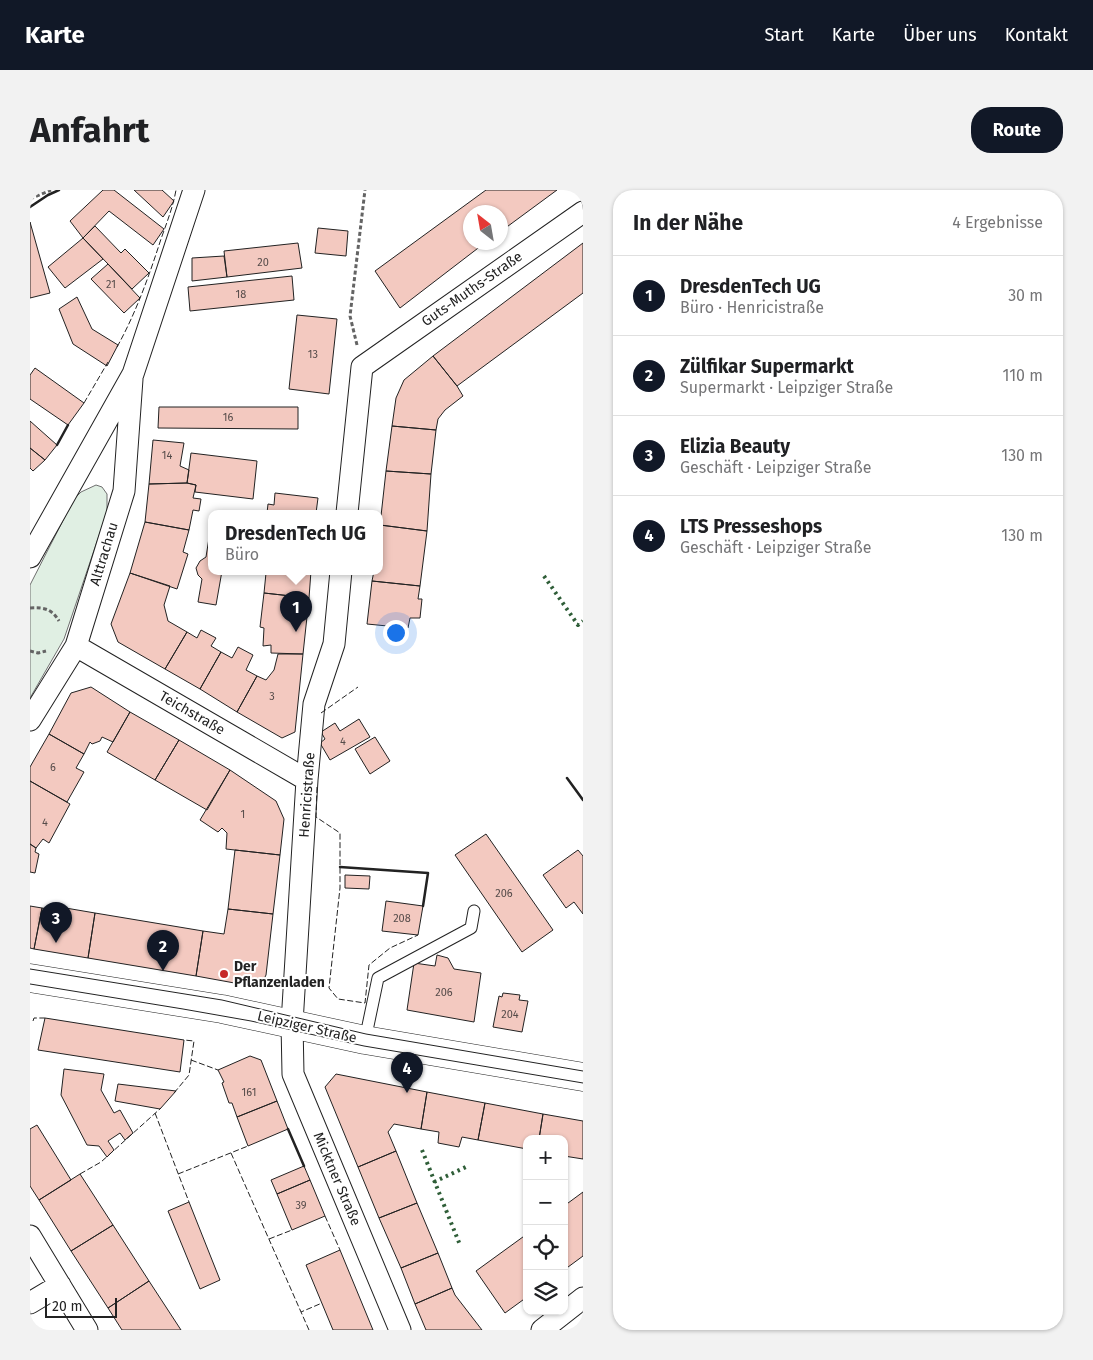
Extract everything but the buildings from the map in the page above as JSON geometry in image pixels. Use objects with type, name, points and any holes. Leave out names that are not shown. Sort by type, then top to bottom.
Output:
[{"type":"main road","name":"Leipziger Straße","points":[[30,978],[222,1008],[366,1040],[583,1077]]},
{"type":"street","name":"Alttrachau","points":[[30,557],[132,374],[194,190]]},
{"type":"street","name":"Guts-Muths-Straße","points":[[362,367],[583,212]]},
{"type":"street","points":[[347,510],[362,367]]},
{"type":"street","name":"Alttrachau","points":[[30,720],[76,646],[124,491],[132,374]]},
{"type":"street","name":"Henricistraße","points":[[292,1023],[307,780],[314,704],[334,644],[342,575]]},
{"type":"street","name":"Teichstraße","points":[[76,646],[307,780]]},
{"type":"street","name":"Micktner Straße","points":[[292,1023],[293,1074],[400,1330]]},
{"type":"street","points":[[30,1236],[88,1330]]},
{"type":"street","points":[[30,1303],[60,1285]]},
{"type":"street","points":[[542,1330],[583,1298]]},
{"type":"lane","points":[[366,1040],[378,978],[471,928],[474,911]]},
{"type":"path","points":[[30,199],[51,190]]},
{"type":"path","points":[[362,367],[350,316],[366,190]]},
{"type":"path","points":[[30,608],[47,608],[58,619],[61,629]]},
{"type":"path","points":[[30,651],[38,653],[47,651],[52,647]]},
{"type":"green space","points":[[96,485],[102,487],[107,494],[107,512],[64,639],[30,698],[30,585],[74,499],[81,492]]},
{"type":"tram line","points":[[30,969],[222,1000],[366,1034],[583,1071]]},
{"type":"tram line","points":[[30,984],[251,1021],[364,1046],[583,1083]]},
{"type":"hedge","points":[[544,576],[578,625],[583,621]]},
{"type":"hedge","points":[[422,1150],[460,1245]]},
{"type":"hedge","points":[[434,1182],[468,1166]]},
{"type":"fence","points":[[117,347],[147,280],[170,214],[176,190]]},
{"type":"fence","points":[[84,403],[108,362]]},
{"type":"fence","points":[[321,713],[358,687]]},
{"type":"fence","points":[[317,787],[316,817],[340,833],[340,888],[329,988],[338,999],[365,1003],[369,965],[390,948],[418,935]]},
{"type":"fence","points":[[33,1021],[34,1018],[45,1018]]},
{"type":"fence","points":[[174,1093],[189,1075],[194,1041],[184,1040]]},
{"type":"fence","points":[[191,1060],[218,1070]]},
{"type":"fence","points":[[80,1174],[101,1162],[161,1108]]},
{"type":"fence","points":[[155,1113],[189,1202]]},
{"type":"fence","points":[[178,1174],[248,1146]]},
{"type":"fence","points":[[231,1153],[301,1312]]},
{"type":"fence","points":[[325,1216],[340,1250]]},
{"type":"fence","points":[[269,1239],[292,1230]]},
{"type":"fence","points":[[309,1330],[301,1312],[322,1303]]},
{"type":"wall","points":[[30,207],[59,190]]},
{"type":"wall","points":[[57,445],[68,425]]},
{"type":"wall","points":[[567,778],[583,800]]},
{"type":"wall","points":[[340,867],[428,873],[423,906]]},
{"type":"wall","points":[[288,1129],[304,1166]]},
{"type":"place","name":"DresdenTech UG","points":[[296,632]]},
{"type":"place","name":"Elizia Beauty","points":[[56,943]]},
{"type":"place","name":"Zülfikar Supermarkt","points":[[163,971]]},
{"type":"place","name":"Der Pflanzenladen","points":[[224,974]]},
{"type":"place","name":"LTS Presseshops","points":[[407,1093]]}]
